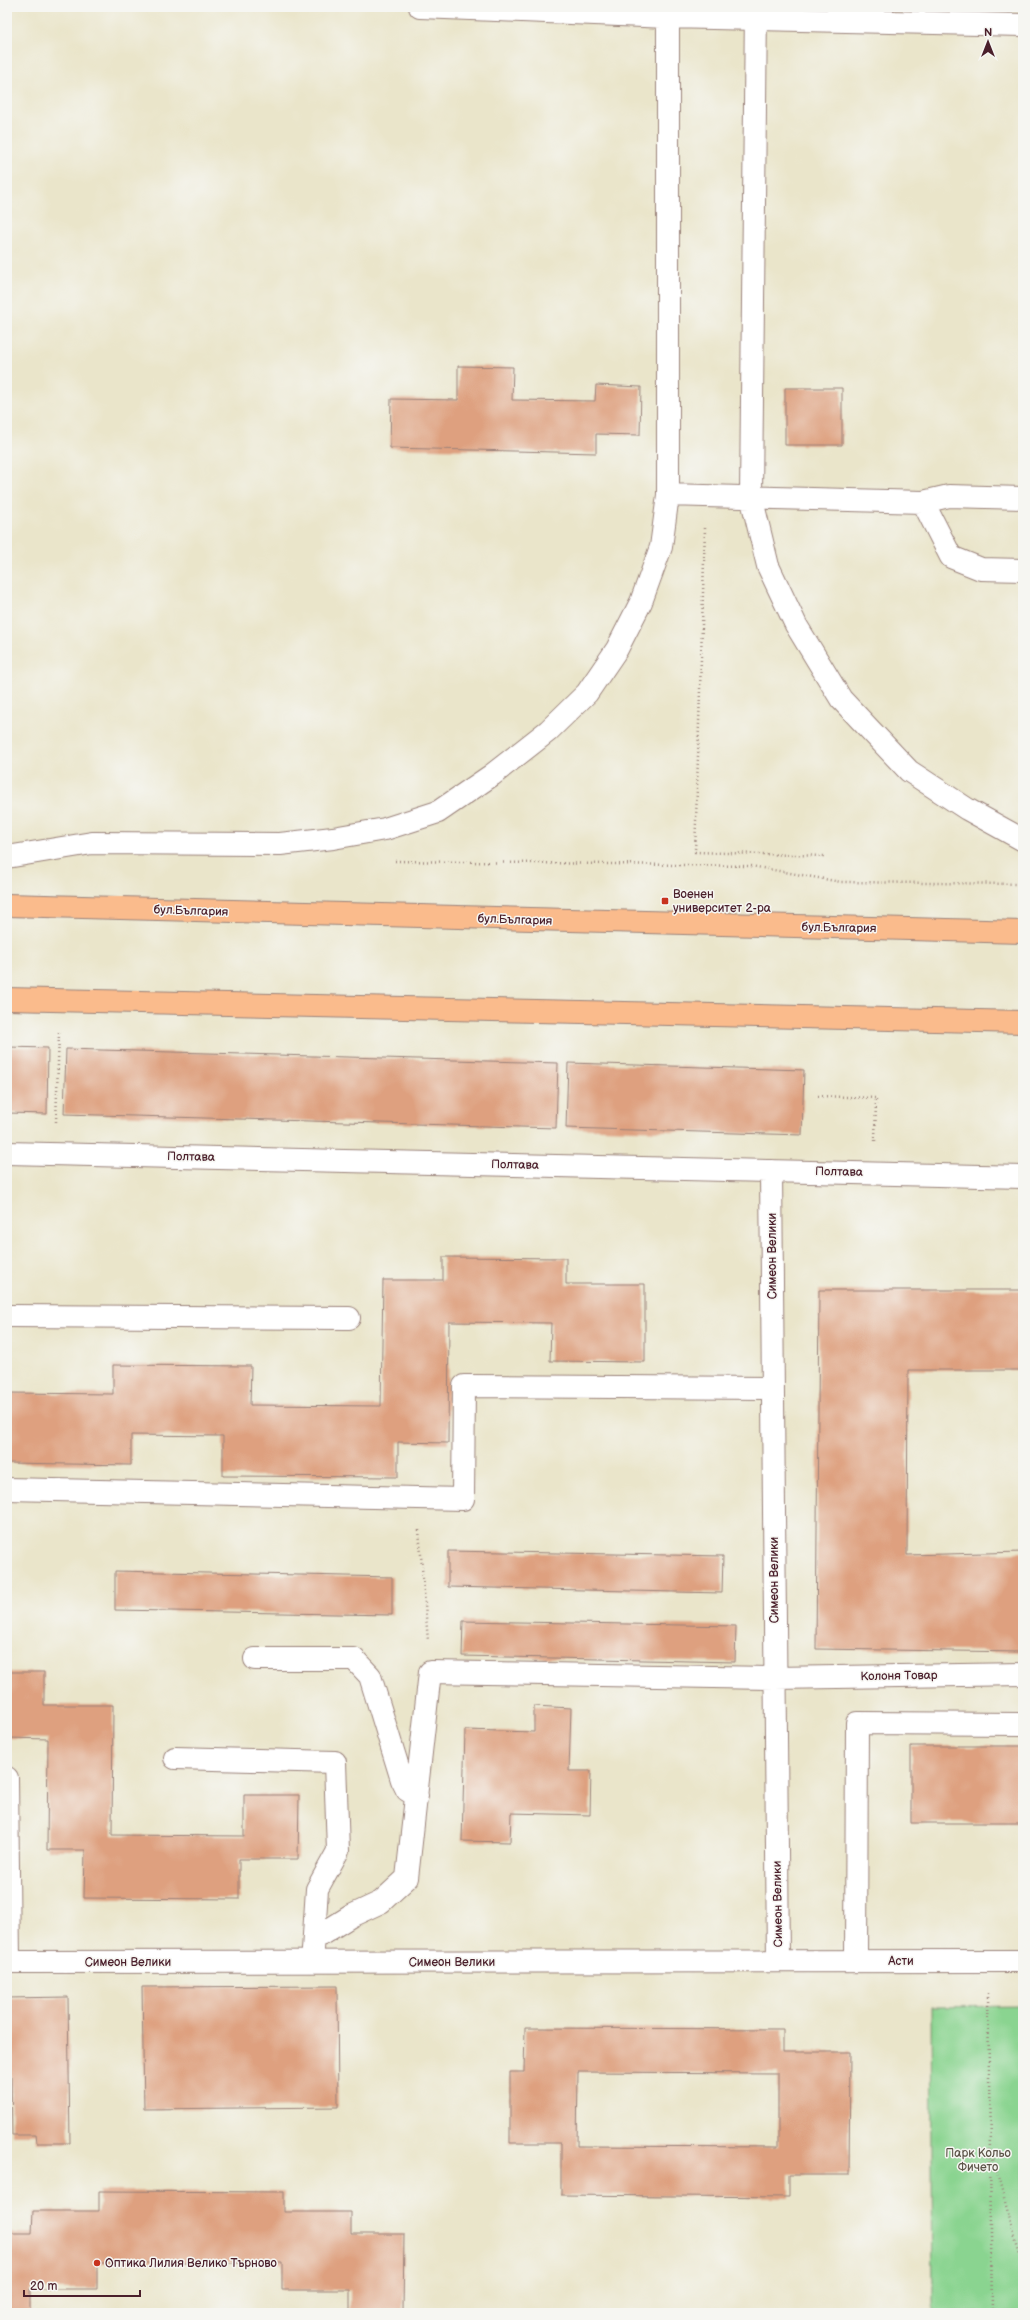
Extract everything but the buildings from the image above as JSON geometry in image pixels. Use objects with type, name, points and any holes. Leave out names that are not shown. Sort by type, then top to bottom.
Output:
[{"type":"main road","name":"бул.България","points":[[7,905],[1023,932]]},
{"type":"main road","points":[[7,999],[1023,1022]]},
{"type":"street","points":[[420,7],[668,12],[756,12],[1023,25]]},
{"type":"street","points":[[7,857],[92,843],[280,844],[333,838],[385,829],[438,812],[492,775],[548,731],[587,693],[617,649],[641,602],[661,547],[668,495],[668,12]]},
{"type":"street","points":[[756,12],[751,496],[768,566],[796,625],[841,699],[909,771],[967,809],[1023,840]]},
{"type":"street","points":[[668,495],[751,496],[923,502],[949,496],[1023,498]]},
{"type":"street","points":[[923,502],[951,557],[981,569],[1023,570]]},
{"type":"street","name":"Полтава","points":[[7,1153],[1023,1177]]},
{"type":"street","name":"Симеон Велики","points":[[8,1962],[778,1961],[771,1171]]},
{"type":"street","points":[[7,1316],[349,1318]]},
{"type":"street","points":[[7,1489],[463,1499],[464,1386],[773,1388]]},
{"type":"street","points":[[255,1659],[354,1659],[370,1676],[402,1780],[407,1790],[417,1796]]},
{"type":"street","points":[[314,1939],[351,1916],[381,1902],[407,1878],[430,1672]]},
{"type":"street","name":"Колоня Товар","points":[[430,1672],[775,1678],[1023,1674]]},
{"type":"street","points":[[856,1961],[857,1723],[1023,1724]]},
{"type":"street","points":[[175,1758],[335,1762],[338,1851],[317,1889],[312,1962]]},
{"type":"street","points":[[7,1778],[8,1962]]},
{"type":"street","name":"Асти","points":[[778,1961],[1023,1961]]},
{"type":"path","points":[[706,495],[695,852],[825,856]]},
{"type":"path","points":[[390,861],[751,866],[841,882],[1023,884]]},
{"type":"path","points":[[55,1154],[60,1000]]},
{"type":"path","points":[[818,1096],[876,1098],[874,1173]]},
{"type":"path","points":[[416,1498],[430,1672]]},
{"type":"path","points":[[987,1961],[992,2313]]},
{"type":"path","points":[[990,2147],[1019,2250],[1023,2258]]},
{"type":"green space","name":"Парк Кольо Фичето","points":[[1023,2006],[1023,2313],[933,2313],[931,2007]]},
{"type":"place","name":"Военен университет 2-ра","points":[[665,901]]},
{"type":"place","name":"Оптика Лилия Велико Търново","points":[[97,2263]]}]
